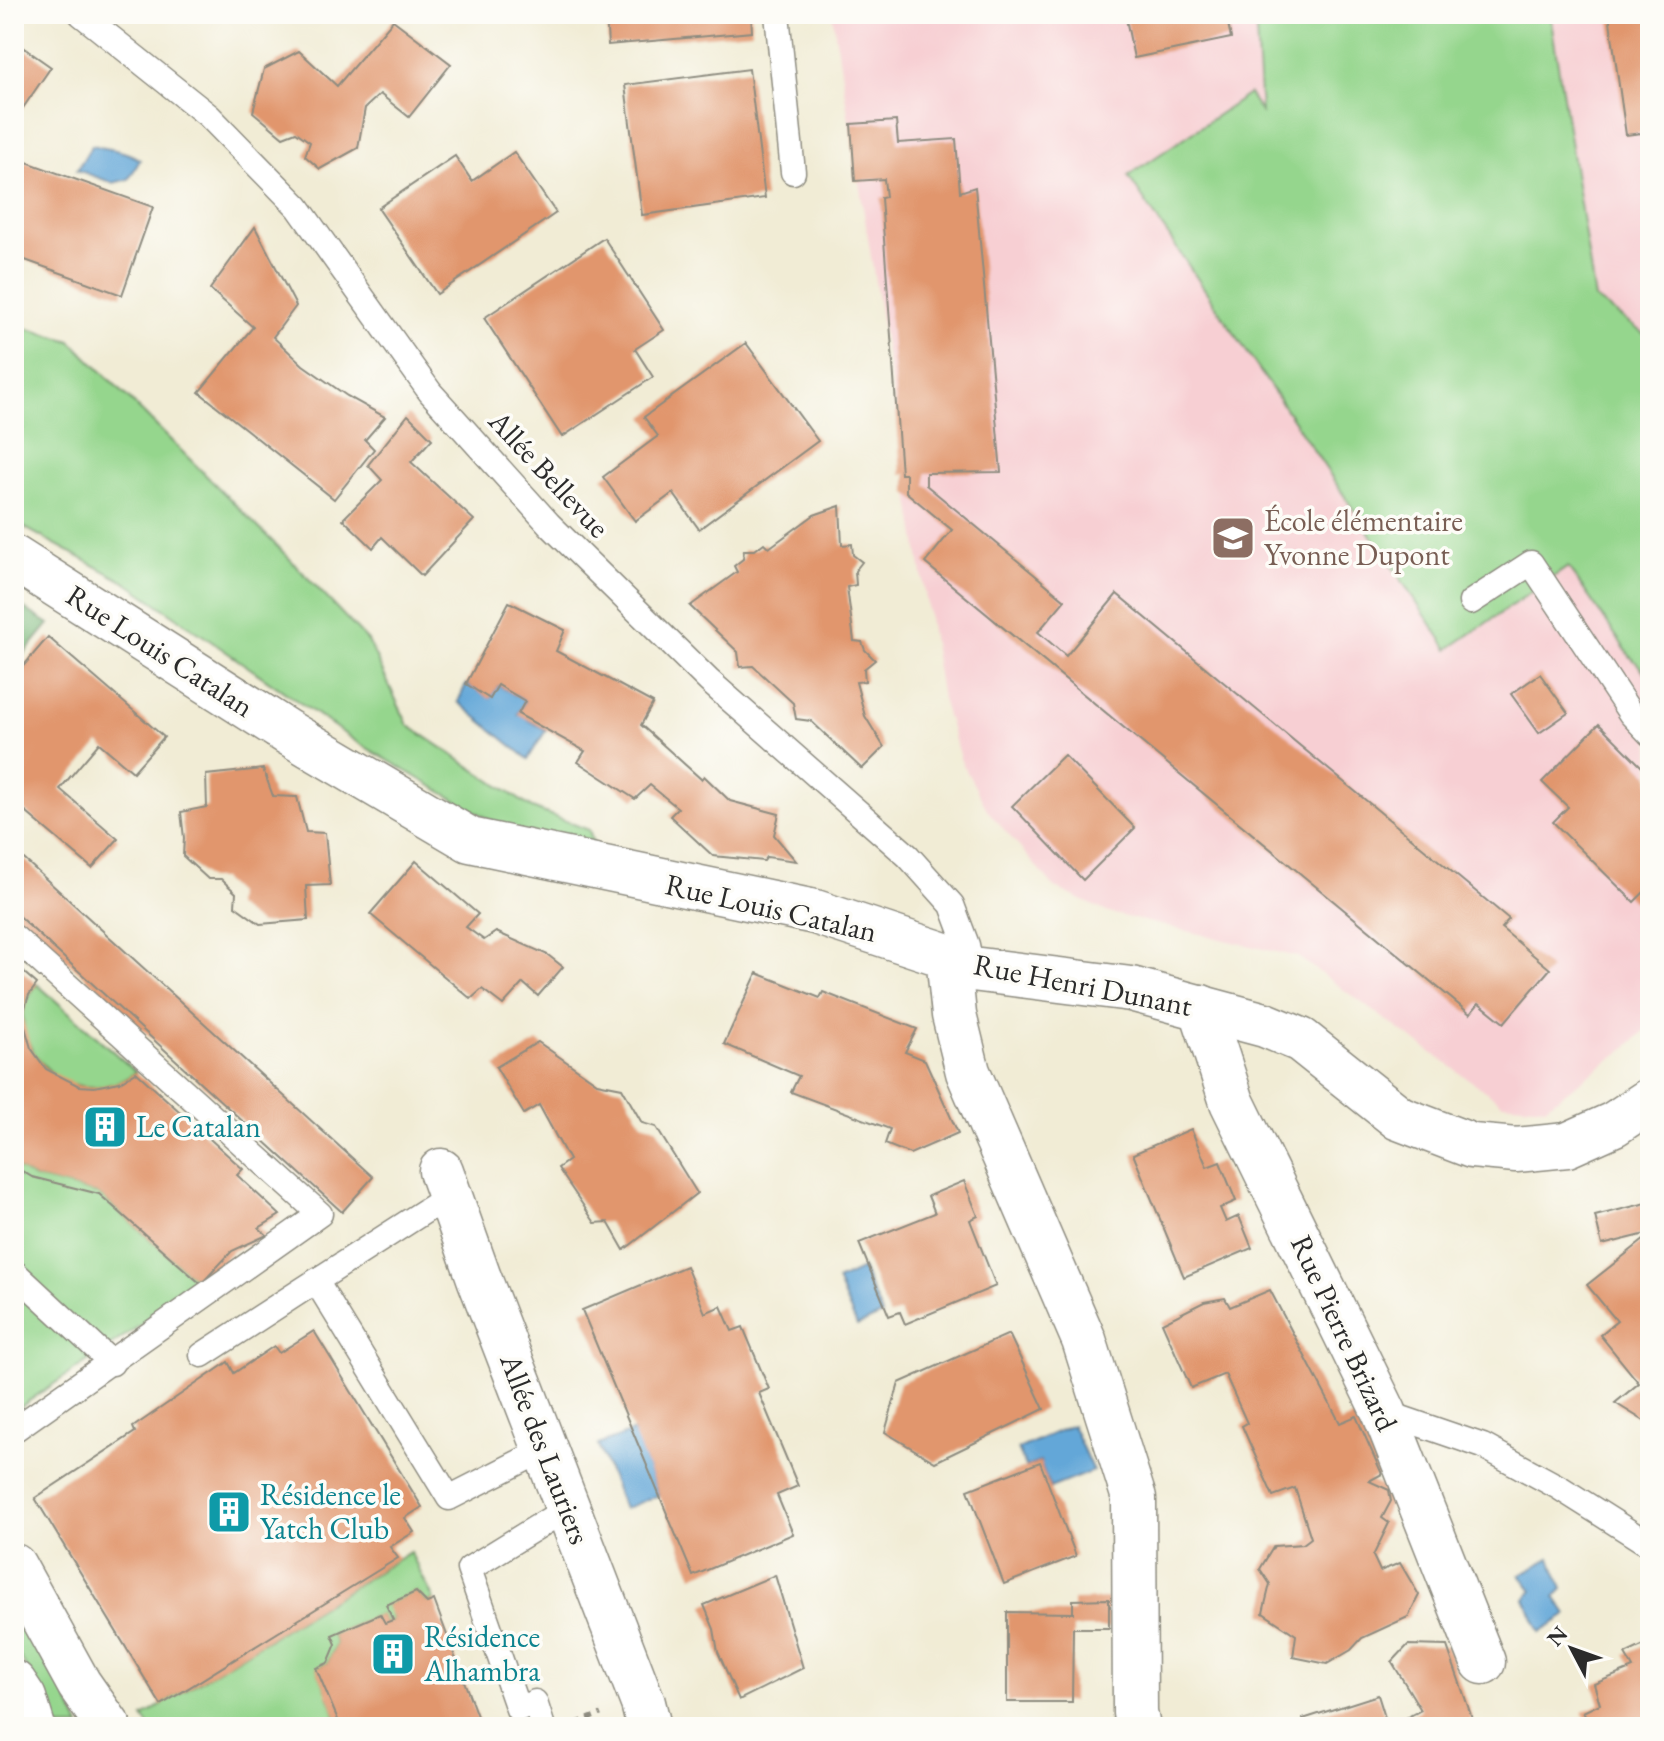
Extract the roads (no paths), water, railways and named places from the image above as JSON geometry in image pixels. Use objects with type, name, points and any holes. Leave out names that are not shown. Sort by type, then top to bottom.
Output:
[{"type":"street","name":"Rue Louis Catalan","points":[[14,558],[287,732],[470,840],[815,912],[960,962]]},
{"type":"street","name":"Rue Henri Dunant","points":[[960,962],[1131,989],[1265,1025],[1301,1040],[1399,1118],[1472,1146],[1516,1150],[1567,1145],[1614,1124],[1650,1100]]},
{"type":"street","points":[[960,962],[954,1015],[968,1072],[1084,1340],[1134,1498],[1135,1713],[1138,1727]]},
{"type":"street","name":"Rue Pierre Brizard","points":[[1201,1007],[1232,1102],[1384,1412],[1483,1662]]},
{"type":"street","name":"Allée des Lauriers","points":[[446,1183],[643,1703],[649,1727]]},
{"type":"street","points":[[14,1566],[79,1684],[109,1727]]},
{"type":"street","points":[[14,1683],[24,1698],[33,1727]]},
{"type":"lane","name":"Allée Bellevue","points":[[81,14],[209,116],[298,207],[430,392],[549,524],[709,681],[908,856],[952,905],[967,945],[960,962]]},
{"type":"lane","points":[[777,14],[793,172]]},
{"type":"lane","points":[[1471,602],[1531,563],[1631,714],[1650,734]]},
{"type":"lane","points":[[14,937],[320,1214],[14,1430]]},
{"type":"lane","points":[[202,1355],[316,1281],[446,1183]]},
{"type":"lane","points":[[14,1272],[112,1363]]},
{"type":"lane","points":[[316,1281],[449,1498],[545,1449]]},
{"type":"lane","points":[[1384,1412],[1483,1446],[1560,1488],[1650,1545]]},
{"type":"lane","points":[[543,1727],[535,1702],[518,1709],[469,1569],[568,1508]]},
{"type":"water","points":[[92,145],[124,152],[140,160],[129,179],[113,183],[77,170]]},
{"type":"water","points":[[466,684],[490,698],[498,685],[525,701],[518,714],[546,730],[528,759],[458,702]]},
{"type":"water","points":[[862,1269],[882,1315],[857,1326],[837,1281]]},
{"type":"water","points":[[1072,1425],[1093,1471],[1050,1488],[1040,1462],[1026,1467],[1018,1449]]},
{"type":"water","points":[[634,1431],[659,1495],[624,1509],[598,1445]]},
{"type":"water","points":[[1550,1558],[1563,1589],[1555,1597],[1567,1615],[1540,1632],[1525,1599],[1533,1591],[1520,1575]]},
{"type":"place","name":"École élémentaire Yvonne Dupont","points":[[1233,538]]},
{"type":"place","name":"Le Catalan","points":[[105,1127]]},
{"type":"place","name":"Résidence le Yatch Club","points":[[229,1512]]},
{"type":"place","name":"Résidence Alhambra","points":[[393,1654]]}]
